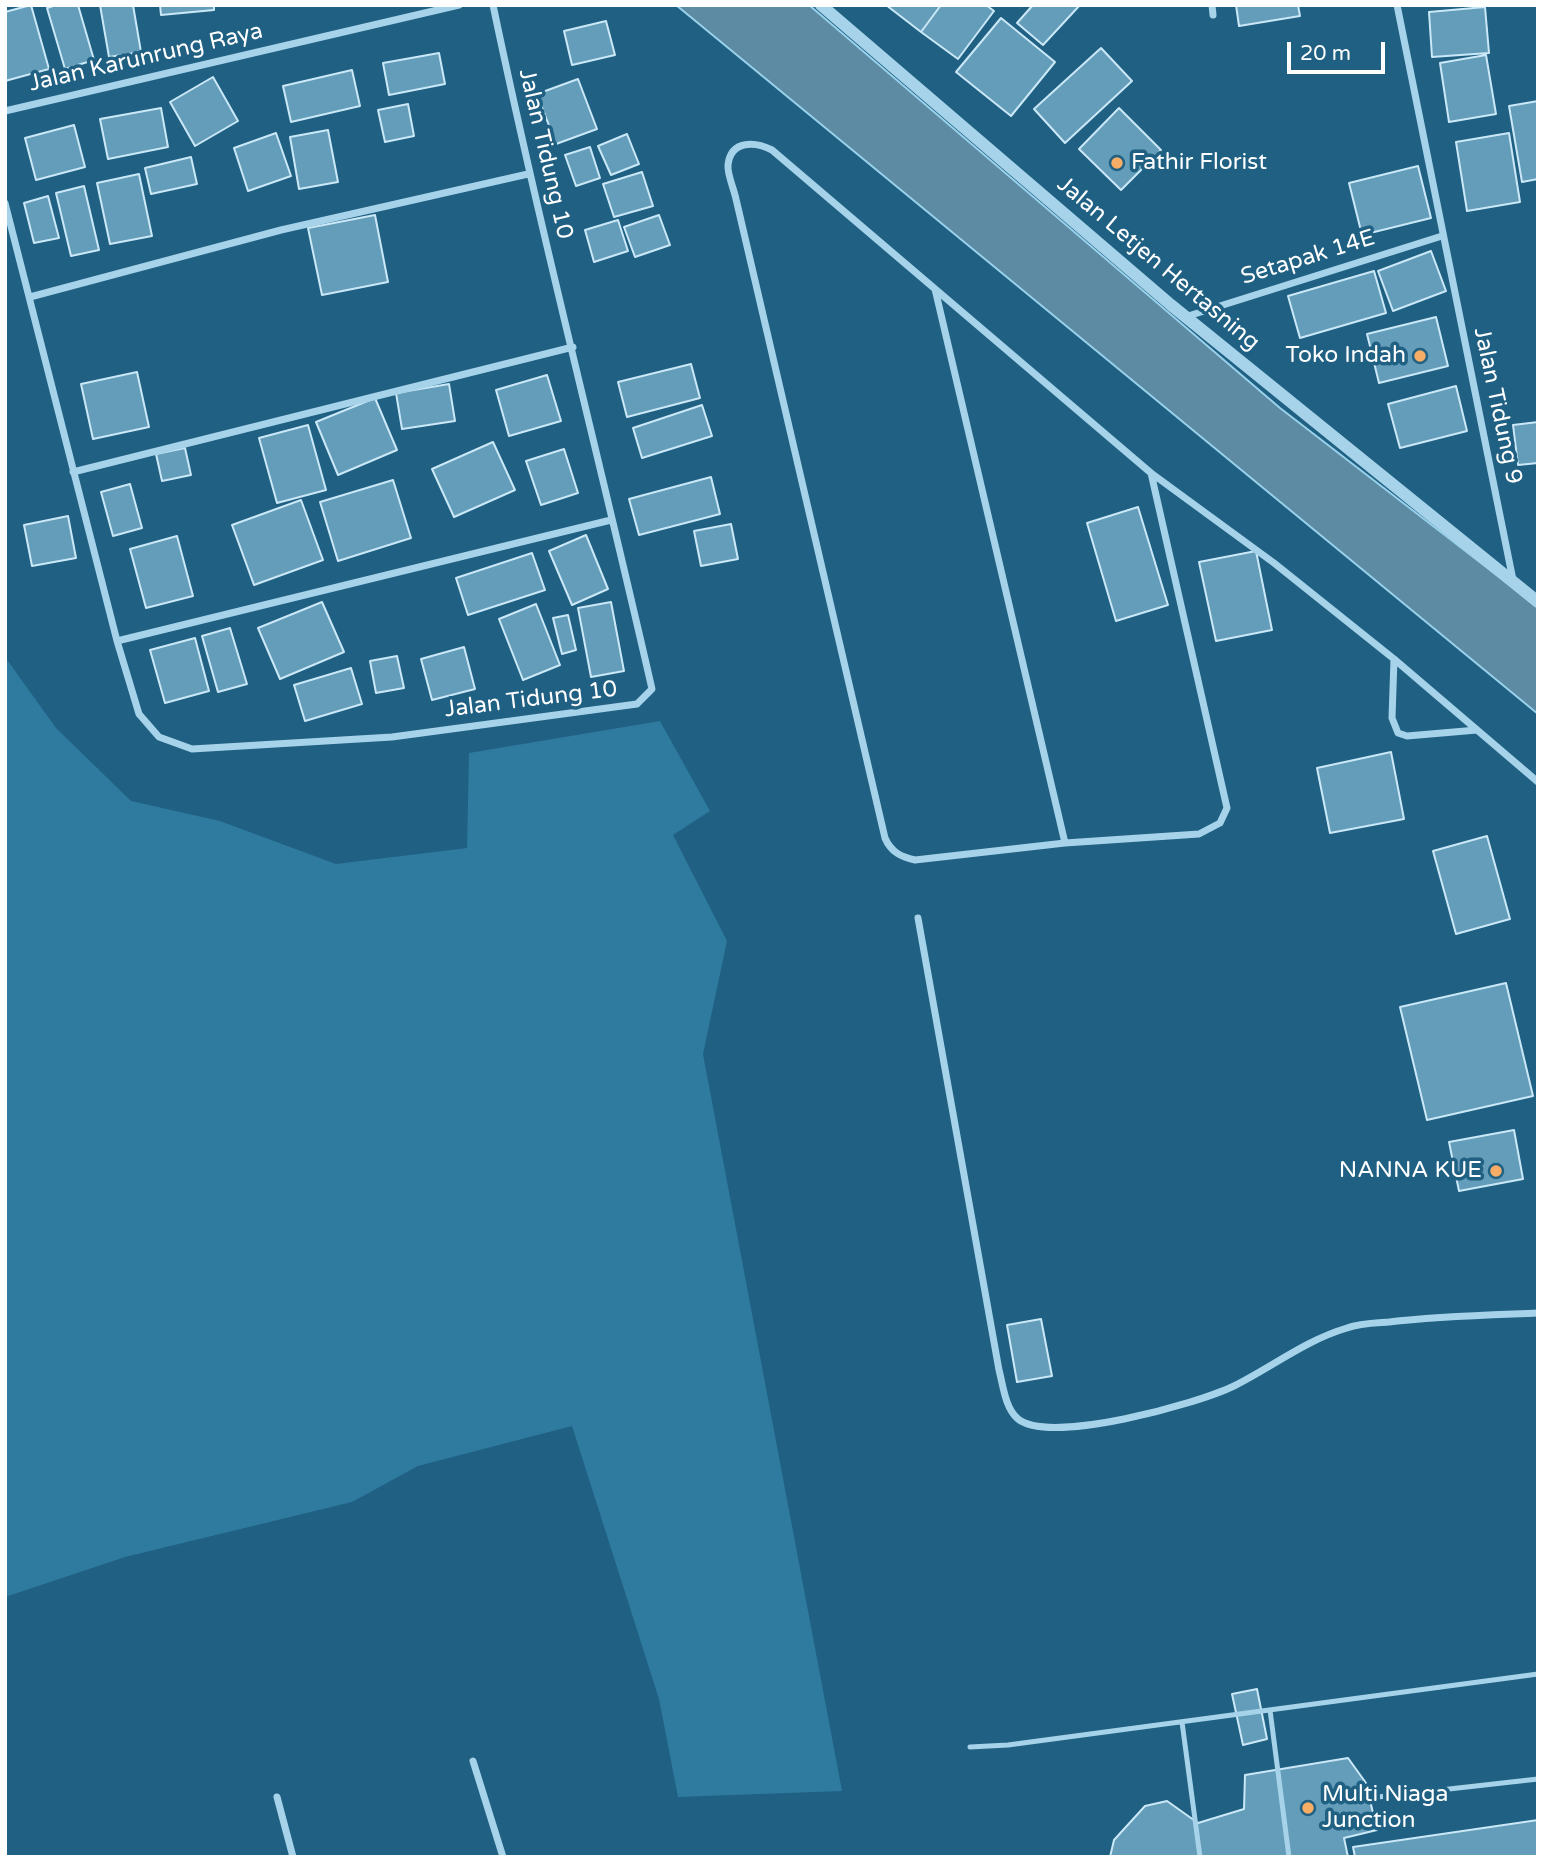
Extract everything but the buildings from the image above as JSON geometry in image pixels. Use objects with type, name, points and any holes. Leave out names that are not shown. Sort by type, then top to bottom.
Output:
[{"type":"street","name":"Jalan Karunrung Raya","points":[[5,111],[459,5]]},
{"type":"street","name":"Jalan Tidung 10","points":[[5,204],[117,641],[139,714],[159,737],[192,749],[393,737],[628,708],[643,700],[652,689],[573,347],[528,174],[492,5]]},
{"type":"street","points":[[1212,5],[1213,15]]},
{"type":"street","name":"Jalan Tidung 9","points":[[1397,5],[1514,584]]},
{"type":"street","name":"Jalan Letjen Hertasning","points":[[828,7],[1185,317],[1538,602]]},
{"type":"street","points":[[1151,473],[1227,808],[1220,823],[1199,834],[1065,843],[915,860],[888,847],[728,165],[735,150],[746,142],[759,143],[772,150],[1151,473],[1274,563],[1394,659],[1538,782]]},
{"type":"street","points":[[30,297],[281,230],[528,174]]},
{"type":"street","name":"Setapak 14E","points":[[1185,317],[1442,236]]},
{"type":"street","points":[[935,289],[1065,843]]},
{"type":"street","points":[[73,472],[573,347]]},
{"type":"street","points":[[117,641],[611,520]]},
{"type":"street","points":[[1394,659],[1392,718],[1398,733],[1407,736],[1477,730]]},
{"type":"street","points":[[918,918],[999,1370],[1009,1405],[1017,1418],[1034,1427],[1069,1429],[1177,1407],[1231,1387],[1318,1338],[1350,1326],[1432,1317],[1538,1313]]},
{"type":"street","points":[[473,1761],[503,1857]]},
{"type":"street","points":[[277,1797],[293,1857]]},
{"type":"lane","points":[[970,1747],[1008,1745],[1538,1674]]},
{"type":"lane","points":[[1269,1710],[1289,1857]]},
{"type":"lane","points":[[1182,1722],[1200,1857]]},
{"type":"lane","points":[[1378,1797],[1538,1779]]},
{"type":"shaded area","points":[[676,5],[809,5],[1280,408],[1538,607],[1538,714]]},
{"type":"shaded area","points":[[5,657],[56,728],[131,801],[220,821],[336,864],[467,848],[469,753],[660,721],[710,811],[673,835],[727,941],[703,1054],[842,1791],[678,1797],[659,1699],[572,1426],[418,1466],[352,1502],[125,1557],[5,1597]]},
{"type":"place","name":"Fathir Florist","points":[[1117,163]]},
{"type":"place","name":"Toko Indah","points":[[1420,356]]},
{"type":"place","name":"NANNA KUE","points":[[1496,1171]]},
{"type":"place","name":"Multi Niaga Junction","points":[[1308,1808]]}]
